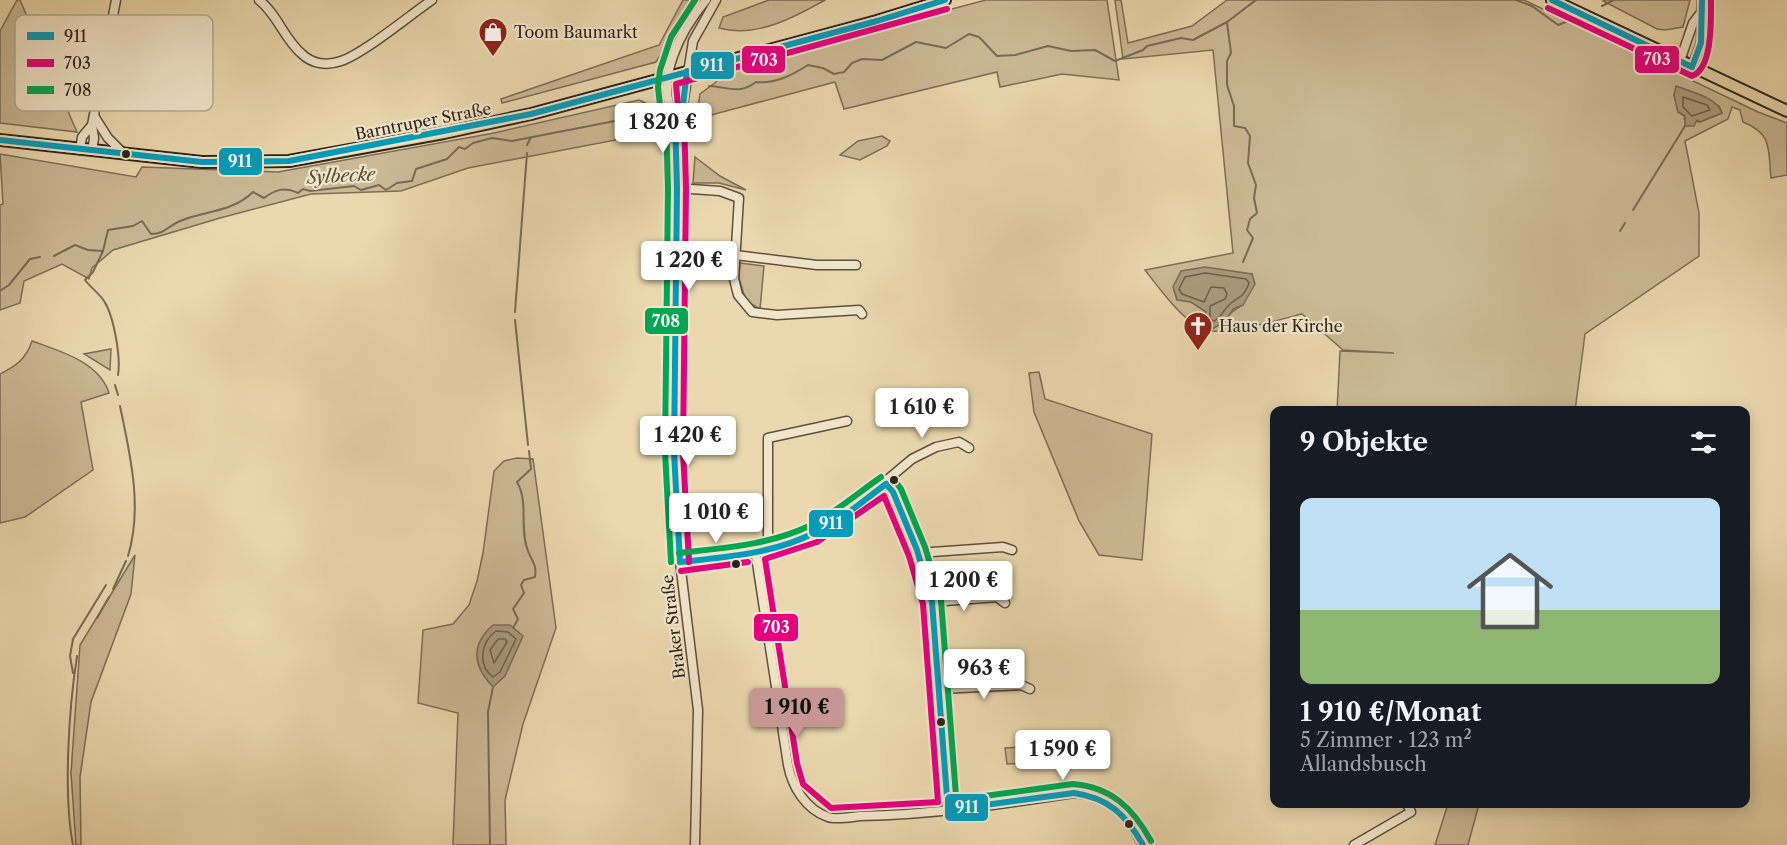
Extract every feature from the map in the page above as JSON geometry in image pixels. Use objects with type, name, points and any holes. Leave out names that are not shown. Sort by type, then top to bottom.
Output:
[{"type":"main road","name":"Barntruper Straße","points":[[0,140],[202,162],[289,161],[471,128],[877,21],[945,0]]},
{"type":"main road","points":[[1552,0],[1787,111]]},
{"type":"street","points":[[114,15],[117,0]]},
{"type":"street","points":[[260,0],[270,9],[300,53],[320,63],[330,64],[353,54],[432,0]]},
{"type":"street","points":[[666,77],[685,31],[705,0]]},
{"type":"street","name":"Braker Straße","points":[[675,118],[683,105],[687,71],[697,31],[716,0]]},
{"type":"street","points":[[1692,67],[1701,43],[1702,0]]},
{"type":"street","points":[[1680,61],[1693,22],[1700,14]]},
{"type":"street","name":"Braker Straße","points":[[666,77],[669,109],[675,118],[677,188],[674,452],[681,562],[698,710],[695,845]]},
{"type":"street","points":[[92,151],[95,111]]},
{"type":"street","points":[[80,150],[82,136],[93,120]]},
{"type":"street","points":[[93,120],[125,155]]},
{"type":"street","points":[[677,188],[720,191],[739,198],[734,279],[738,295],[752,312],[777,315],[859,310],[862,314]]},
{"type":"street","points":[[735,255],[817,265],[856,265]]},
{"type":"street","points":[[768,548],[766,442],[768,438],[847,421]]},
{"type":"street","points":[[681,562],[791,543],[826,527],[886,484],[912,459],[927,451],[959,442],[969,448]]},
{"type":"street","points":[[886,484],[893,492],[918,553],[932,602],[948,810]]},
{"type":"street","points":[[918,553],[1003,547],[1012,550]]},
{"type":"street","points":[[755,550],[788,765],[795,789],[828,817],[901,815],[1074,793],[1090,794],[1104,799],[1124,815],[1143,845]]},
{"type":"street","points":[[932,602],[997,597],[1005,603]]},
{"type":"street","points":[[940,689],[1021,685],[1030,689]]},
{"type":"street","points":[[1354,845],[1403,818],[1411,812],[1409,808]]},
{"type":"shaded area","points":[[17,0],[20,0],[26,15],[15,15],[15,111],[68,111],[77,132],[0,123],[0,31]]},
{"type":"shaded area","points":[[683,0],[702,0],[674,34],[656,62],[502,103],[501,99],[659,45]]},
{"type":"shaded area","points":[[769,0],[825,0],[787,19],[760,28],[733,30],[719,28],[723,17]]},
{"type":"shaded area","points":[[986,0],[1107,0],[1119,80],[1062,74],[1000,87],[997,72],[844,109],[835,82],[696,119],[700,94],[716,82],[723,69]]},
{"type":"shaded area","points":[[1115,0],[1121,0],[1128,43],[1192,26],[1227,0],[1524,0],[1758,112],[1787,123],[1787,175],[1771,178],[1769,151],[1764,137],[1743,122],[1740,110],[1732,107],[1728,119],[1685,141],[1699,213],[1699,256],[1585,334],[1576,406],[1337,406],[1340,351],[1394,353],[1343,350],[1302,314],[1235,330],[1209,331],[1200,328],[1178,310],[1145,270],[1233,253],[1213,50],[1123,59]],"holes":[[[1694,94],[1719,106],[1722,113],[1700,122],[1684,119],[1685,116],[1678,112],[1674,95]],[[1252,274],[1243,305],[1212,329],[1201,324],[1206,312],[1191,302]]]},
{"type":"shaded area","points":[[1690,0],[1683,27],[1665,30],[1657,29],[1603,1]]},
{"type":"shaded area","points":[[639,100],[659,109],[663,131],[468,168],[401,191],[311,194],[220,218],[113,250],[92,268],[89,279],[62,264],[24,281],[20,303],[0,310],[0,205],[3,204],[0,154],[136,177],[142,167],[278,172],[494,133]]},
{"type":"shaded area","points":[[882,136],[890,141],[887,146],[860,160],[840,155],[858,141]]},
{"type":"shaded area","points":[[695,157],[720,176],[746,190],[719,183],[693,183]]},
{"type":"shaded area","points":[[740,263],[764,266],[760,309],[746,301],[739,278]]},
{"type":"shaded area","points":[[32,341],[66,354],[88,366],[104,382],[109,393],[81,402],[93,470],[25,517],[0,523],[0,374],[20,361],[27,353]]},
{"type":"shaded area","points":[[111,349],[110,370],[84,354]]},
{"type":"shaded area","points":[[1039,372],[1045,399],[1152,434],[1142,560],[1099,555],[1079,521],[1034,412],[1029,373]]},
{"type":"shaded area","points":[[517,458],[533,459],[556,628],[523,724],[505,800],[506,845],[453,845],[458,713],[418,703],[423,630],[453,624],[469,605],[483,553],[494,471],[504,461]]},
{"type":"shaded area","points":[[135,555],[131,594],[91,702],[80,777],[81,845],[76,845],[71,773],[80,645]]},
{"type":"shaded area","points":[[1025,747],[1025,763],[1007,764],[1005,748]]},
{"type":"shaded area","points":[[1447,808],[1478,808],[1468,845],[1435,845]]},
{"type":"water","points":[[1676,86],[1709,99],[1719,107],[1722,113],[1700,122],[1697,120],[1694,126],[1685,126],[1685,116],[1678,112],[1674,95]]},
{"type":"water","points":[[1205,267],[1252,274],[1255,284],[1243,305],[1233,309],[1225,322],[1212,329],[1200,324],[1206,312],[1191,302],[1177,300],[1173,287],[1181,271]]},
{"type":"water","points":[[493,625],[510,625],[523,636],[505,676],[493,687],[481,671],[477,656],[480,640]]},
{"type":"waterway","name":"Sylbecke","points":[[709,86],[744,88],[756,82],[770,82],[784,78],[808,65],[823,68],[834,74],[844,72],[852,63],[862,59],[882,60],[916,42],[946,48],[969,34],[979,37],[997,56],[1015,55],[1048,46],[1071,51],[1095,50],[1115,61],[1143,50],[1147,46],[1181,38],[1193,40],[1227,22],[1256,0]]},
{"type":"waterway","name":"Sylbecke","points":[[1516,0],[1532,6],[1558,25],[1571,20]]},
{"type":"waterway","name":"Sylbecke","points":[[1602,6],[1614,0]]},
{"type":"waterway","points":[[1227,22],[1231,53],[1227,61],[1227,85],[1234,106],[1234,126],[1245,128],[1250,136],[1248,163],[1256,185],[1254,198],[1257,213],[1250,219],[1247,230],[1253,238],[1243,262]]},
{"type":"waterway","name":"Sylbecke","points":[[54,256],[75,245],[88,250],[103,251],[108,230],[133,226],[142,221],[151,234],[160,233],[180,221],[237,204],[253,192],[264,198],[276,191],[284,190],[298,193],[303,189],[310,191],[354,186],[361,190],[379,185],[386,190],[397,183],[412,181],[416,169],[447,159],[459,147],[465,149],[473,143],[492,138],[512,141],[620,120],[643,103]]},
{"type":"waterway","points":[[1633,210],[1685,126]]},
{"type":"waterway","name":"Sylbecke","points":[[527,145],[531,137]]},
{"type":"waterway","points":[[515,312],[527,153]]},
{"type":"waterway","points":[[1620,231],[1625,223]]},
{"type":"waterway","points":[[103,251],[93,272],[85,280],[102,298],[111,316],[118,348],[118,375]]},
{"type":"waterway","name":"Sylbecke","points":[[0,291],[9,285],[30,259],[40,257]]},
{"type":"waterway","points":[[515,320],[528,445]]},
{"type":"waterway","points":[[115,385],[118,395]]},
{"type":"waterway","points":[[120,406],[131,462],[135,500],[128,556]]},
{"type":"waterway","points":[[513,628],[518,619],[513,609],[524,593],[521,585],[524,580],[535,577],[535,566],[525,543],[523,498],[517,482],[531,469],[529,451]]},
{"type":"waterway","points":[[113,589],[126,561]]},
{"type":"waterway","points":[[73,673],[70,656],[73,639],[106,585]]},
{"type":"waterway","points":[[97,618],[109,597]]},
{"type":"waterway","points":[[73,845],[68,801],[68,750],[77,656]]},
{"type":"waterway","points":[[490,845],[488,712],[493,687]]},
{"type":"transit line","name":"708","points":[[671,562],[665,452],[668,188],[666,120],[660,105],[658,87],[660,70],[671,37],[695,0]]},
{"type":"transit line","name":"911","points":[[0,140],[202,162],[289,161],[531,114],[877,21],[945,0]]},
{"type":"transit line","name":"911","points":[[1552,0],[1692,67]]},
{"type":"transit line","name":"911","points":[[1692,67],[1701,43],[1702,0]]},
{"type":"transit line","name":"703","points":[[1548,8],[1692,76],[1704,64],[1707,54],[1711,30],[1711,0]]},
{"type":"transit line","name":"703","points":[[689,562],[683,452],[686,188],[684,117],[678,106],[676,84],[947,9]]},
{"type":"transit line","name":"911","points":[[680,562],[674,452],[677,188],[675,118],[683,105],[687,71]]},
{"type":"transit line","name":"708","points":[[679,553],[746,545],[796,532],[829,514],[881,477]]},
{"type":"transit line","name":"708","points":[[893,478],[901,489],[925,547],[941,600],[957,809]]},
{"type":"transit line","name":"911","points":[[886,484],[893,492],[917,550],[932,602],[948,810]]},
{"type":"transit line","name":"911","points":[[680,562],[748,554],[798,540],[833,523],[886,484]]},
{"type":"transit line","name":"703","points":[[884,496],[909,556],[923,604],[938,802],[831,808],[803,784],[797,763],[765,559],[817,542],[884,496]]},
{"type":"transit line","name":"703","points":[[681,571],[748,562]]},
{"type":"transit line","name":"708","points":[[947,801],[1073,784],[1087,786],[1120,801],[1137,819],[1151,841]]},
{"type":"transit line","name":"911","points":[[948,810],[1074,793],[1086,795],[1107,804],[1123,817],[1143,845]]},
{"type":"place","name":"Toom Baumarkt","points":[[493,58]]},
{"type":"place","name":"Haus der Kirche","points":[[1198,352]]}]
